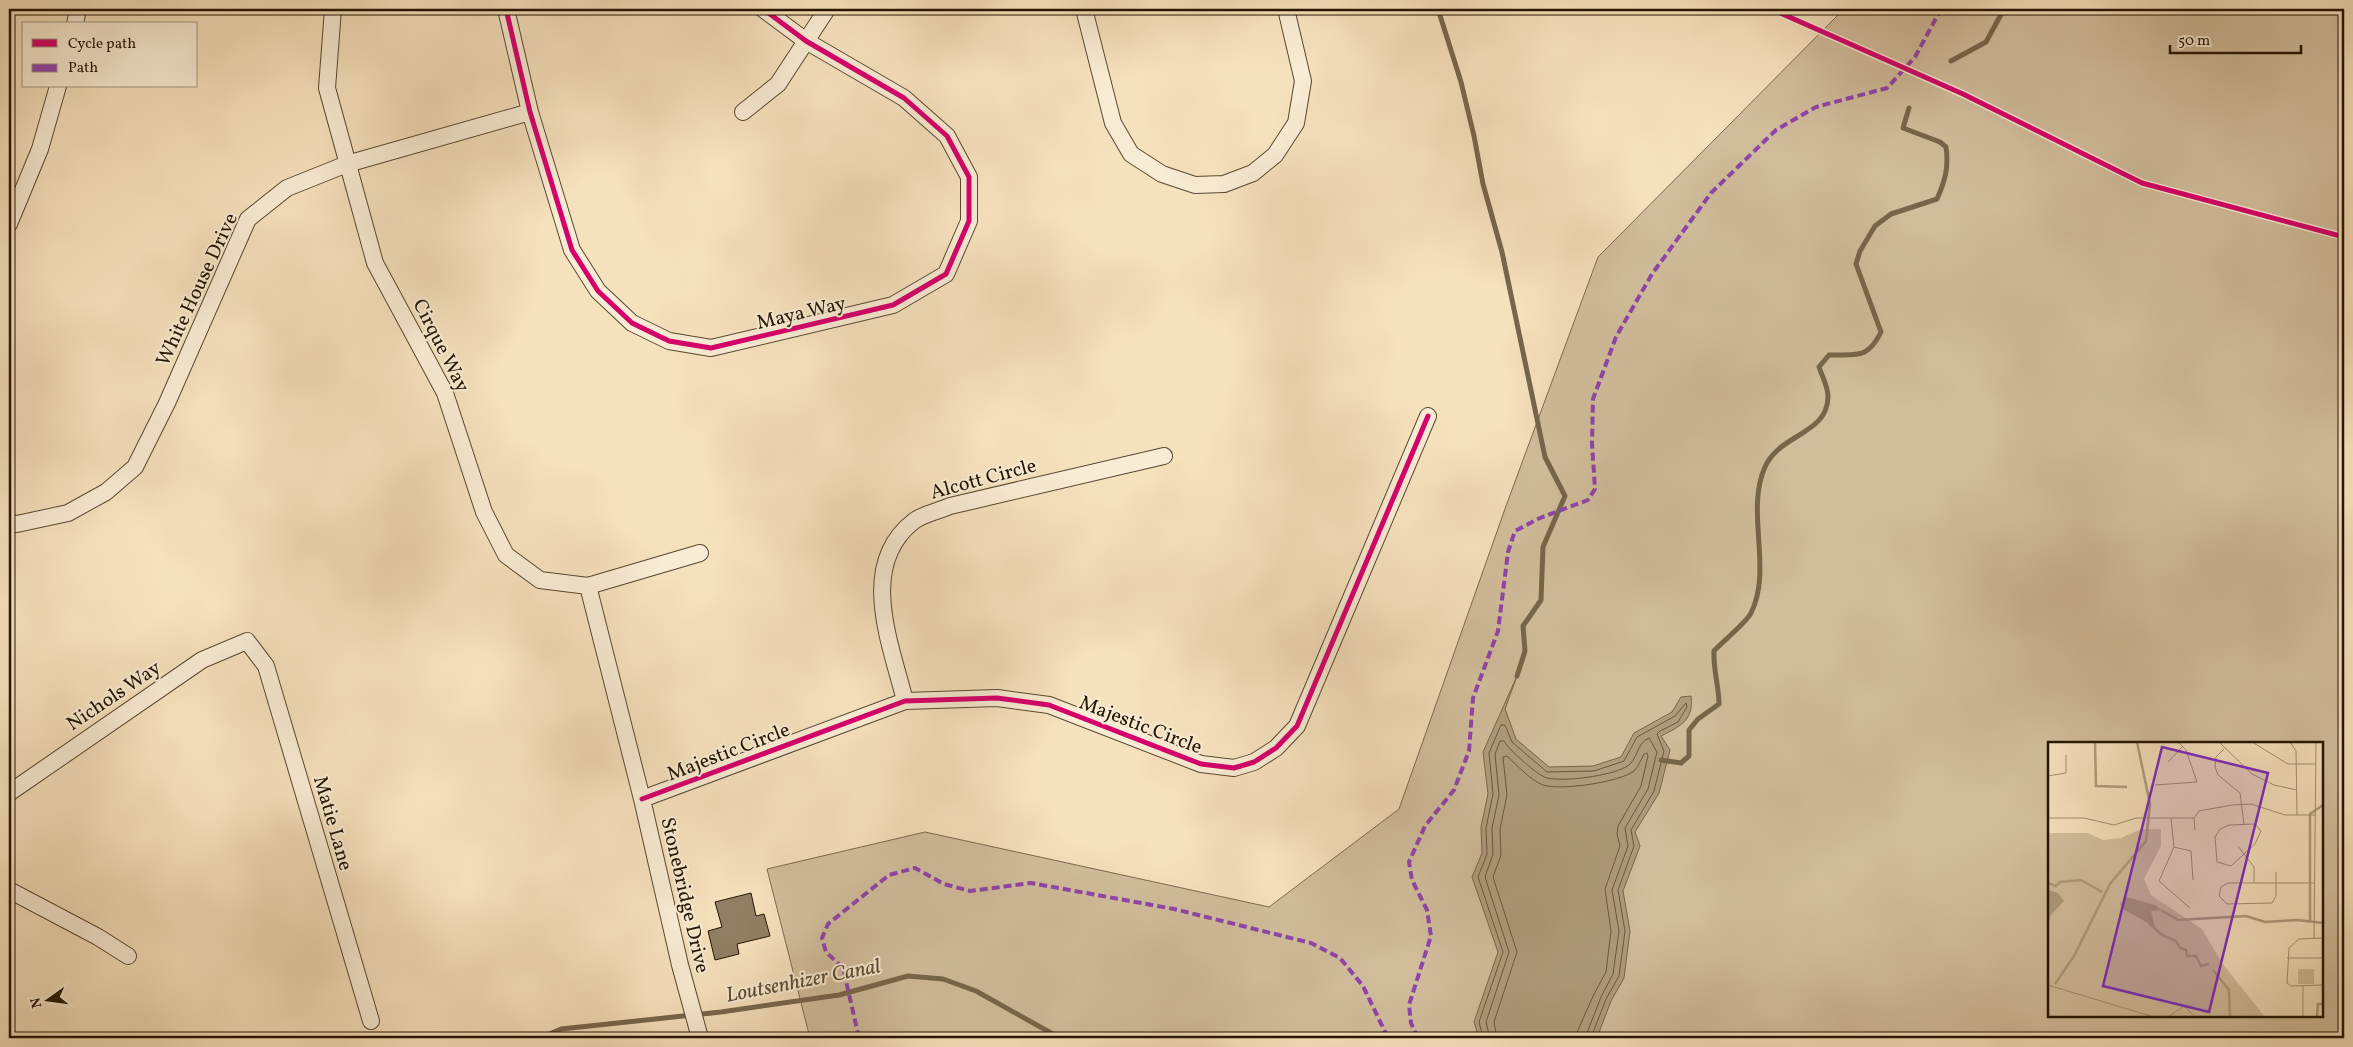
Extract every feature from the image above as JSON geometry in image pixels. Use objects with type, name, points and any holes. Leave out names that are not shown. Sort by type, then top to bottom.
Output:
[{"type":"street","points":[[75,22],[78,9]]},
{"type":"street","name":"Cirque Way","points":[[332,9],[327,88],[375,263],[445,393],[484,512],[506,555],[540,580],[588,586],[700,553]]},
{"type":"street","name":"Maya Way","points":[[506,9],[530,112],[572,250],[598,291],[632,323],[669,341],[711,348],[893,305],[946,274],[969,221],[969,177],[947,136],[904,98],[806,41],[763,9]]},
{"type":"street","points":[[743,112],[778,84],[827,9]]},
{"type":"street","points":[[1084,9],[1113,124],[1131,154],[1162,174],[1195,185],[1224,184],[1253,173],[1276,155],[1296,123],[1303,81],[1286,9]]},
{"type":"street","points":[[9,224],[40,149],[57,88]]},
{"type":"street","name":"White House Drive","points":[[9,524],[68,513],[106,492],[135,468],[167,403],[248,219],[287,188],[347,164],[530,112]]},
{"type":"street","name":"Majestic Circle","points":[[642,799],[905,701],[997,698],[1050,705],[1201,764],[1234,768],[1254,762],[1276,748],[1297,726],[1428,416]]},
{"type":"street","name":"Alcott Circle","points":[[905,701],[881,601],[884,564],[898,536],[916,520],[950,506],[1164,456]]},
{"type":"street","name":"Stonebridge Drive","points":[[588,586],[642,799],[680,965],[700,1038]]},
{"type":"street","name":"Nichols Way","points":[[9,792],[202,660],[246,642]]},
{"type":"street","name":"Matie Lane","points":[[246,642],[266,666],[371,1021]]},
{"type":"street","points":[[9,890],[98,937],[128,956]]},
{"type":"shaded area","points":[[1844,9],[2344,9],[2344,1038],[810,1038],[767,869],[925,832],[1269,907],[1399,809],[1506,506],[1598,257]]},
{"type":"water","points":[[1517,676],[1505,709],[1516,739],[1549,767],[1593,766],[1621,757],[1634,733],[1672,712],[1681,697],[1691,696],[1690,711],[1685,721],[1661,736],[1670,750],[1659,793],[1635,832],[1640,846],[1623,891],[1630,931],[1624,978],[1611,1001],[1598,1035],[1594,1038],[1479,1038],[1474,1022],[1498,952],[1472,877],[1482,853],[1481,827],[1488,794],[1483,752]]},
{"type":"building","points":[[751,893],[756,916],[764,914],[770,936],[737,944],[739,954],[715,960],[708,931],[722,927],[715,902]]},
{"type":"waterway","points":[[1438,9],[1461,82],[1483,184],[1502,252],[1545,457],[1565,496],[1543,547],[1541,600],[1523,626],[1525,651],[1517,676]]},
{"type":"waterway","points":[[1951,61],[1986,42],[2004,9]]},
{"type":"waterway","points":[[1661,760],[1681,763],[1689,756],[1689,730],[1698,719],[1719,704],[1714,651],[1749,617],[1757,596],[1760,578],[1757,502],[1765,467],[1781,447],[1812,427],[1826,409],[1828,393],[1819,367],[1829,355],[1860,354],[1871,347],[1881,332],[1856,264],[1860,251],[1875,226],[1891,214],[1937,199],[1940,192],[1947,167],[1946,147],[1940,142],[1903,128],[1909,108]]},
{"type":"waterway","name":"Loutsenhizer Canal","points":[[540,1038],[561,1029],[721,1012],[839,995],[908,976],[943,979],[976,991],[1060,1038]]},
{"type":"marked path","points":[[1418,1038],[1411,1023],[1409,1005],[1431,936],[1427,910],[1412,880],[1409,862],[1425,826],[1454,790],[1469,751],[1473,698],[1498,631],[1508,552],[1515,531],[1540,518],[1588,500],[1595,489],[1592,443],[1593,399],[1616,337],[1652,274],[1711,193],[1776,130],[1816,107],[1887,88],[1915,57],[1941,9]]},
{"type":"marked path","points":[[859,1038],[843,968],[826,952],[822,938],[828,924],[889,875],[915,868],[944,884],[970,891],[1031,883],[1174,909],[1311,943],[1340,958],[1363,986],[1388,1038]]},
{"type":"cycle path","points":[[506,9],[530,112],[572,250],[598,291],[632,323],[669,341],[711,348],[893,305],[946,274],[969,221],[969,177],[947,136],[904,98],[806,41],[763,9]]},
{"type":"cycle path","points":[[1771,9],[1963,94],[2142,183],[2344,237]]},
{"type":"cycle path","points":[[642,799],[905,701],[997,698],[1049,705],[1201,764],[1234,768],[1254,762],[1276,748],[1297,726],[1428,416]]}]
